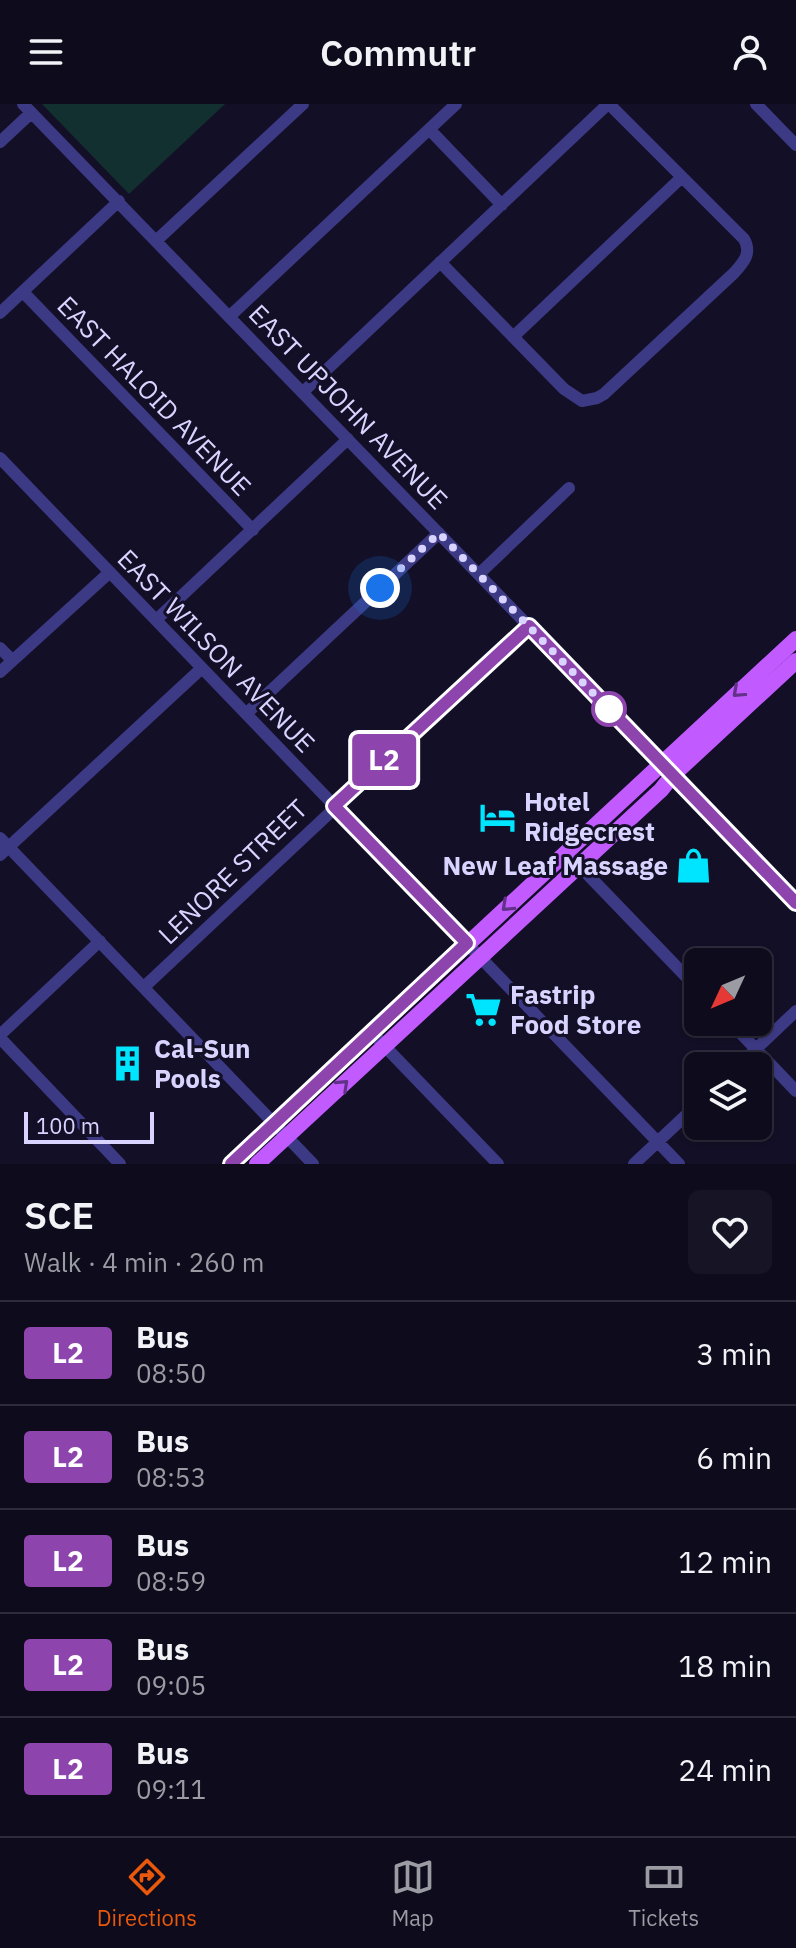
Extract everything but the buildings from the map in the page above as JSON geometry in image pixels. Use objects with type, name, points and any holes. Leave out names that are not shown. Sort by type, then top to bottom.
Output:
[{"type":"main road","points":[[231,1164],[796,639]]},
{"type":"main road","points":[[257,1164],[796,661]]},
{"type":"main road","points":[[673,775],[796,903]]},
{"type":"street","points":[[157,240],[303,104]]},
{"type":"street","points":[[230,316],[456,104]]},
{"type":"street","points":[[303,392],[440,262],[502,205],[608,104],[744,239],[747,256],[734,273],[604,394],[582,401],[571,396],[440,262]]},
{"type":"street","points":[[756,104],[796,145]]},
{"type":"street","points":[[0,142],[27,109]]},
{"type":"street","name":"EAST UPJOHN AVENUE","points":[[27,109],[673,775]]},
{"type":"street","points":[[429,129],[502,205]]},
{"type":"street","points":[[513,337],[682,177]]},
{"type":"street","points":[[0,313],[119,201]]},
{"type":"street","name":"EAST HALOID AVENUE","points":[[23,292],[253,530]]},
{"type":"street","points":[[156,620],[348,439]]},
{"type":"street","name":"EAST WILSON AVENUE","points":[[0,458],[679,1164]]},
{"type":"street","points":[[479,574],[569,488]]},
{"type":"street","points":[[247,713],[439,533]]},
{"type":"street","points":[[0,672],[110,572]]},
{"type":"street","name":"LENORE STREET","points":[[144,987],[529,626]]},
{"type":"street","points":[[0,648],[12,660]]},
{"type":"street","points":[[202,668],[3,847],[100,941],[313,1164]]},
{"type":"street","points":[[566,852],[684,975]]},
{"type":"street","points":[[100,941],[0,1036],[120,1164]]},
{"type":"street","points":[[752,1052],[796,1011]]},
{"type":"street","points":[[372,1033],[498,1164]]},
{"type":"street","points":[[743,1036],[796,1091]]},
{"type":"street","points":[[634,1164],[684,1117]]},
{"type":"green space","points":[[42,104],[225,104],[129,194]]},
{"type":"bus line","name":"L2","points":[[231,1164],[467,943],[334,806],[529,626],[796,903]]},
{"type":"place","name":"Hotel Ridgecrest","points":[[498,817]]},
{"type":"place","name":"New Leaf Massage","points":[[694,866]]},
{"type":"place","name":"Fastrip Food Store","points":[[484,1010]]},
{"type":"place","name":"Cal-Sun Pools","points":[[128,1064]]},
{"type":"route","points":[[380,588],[439,533],[612,713],[609,709]]}]
